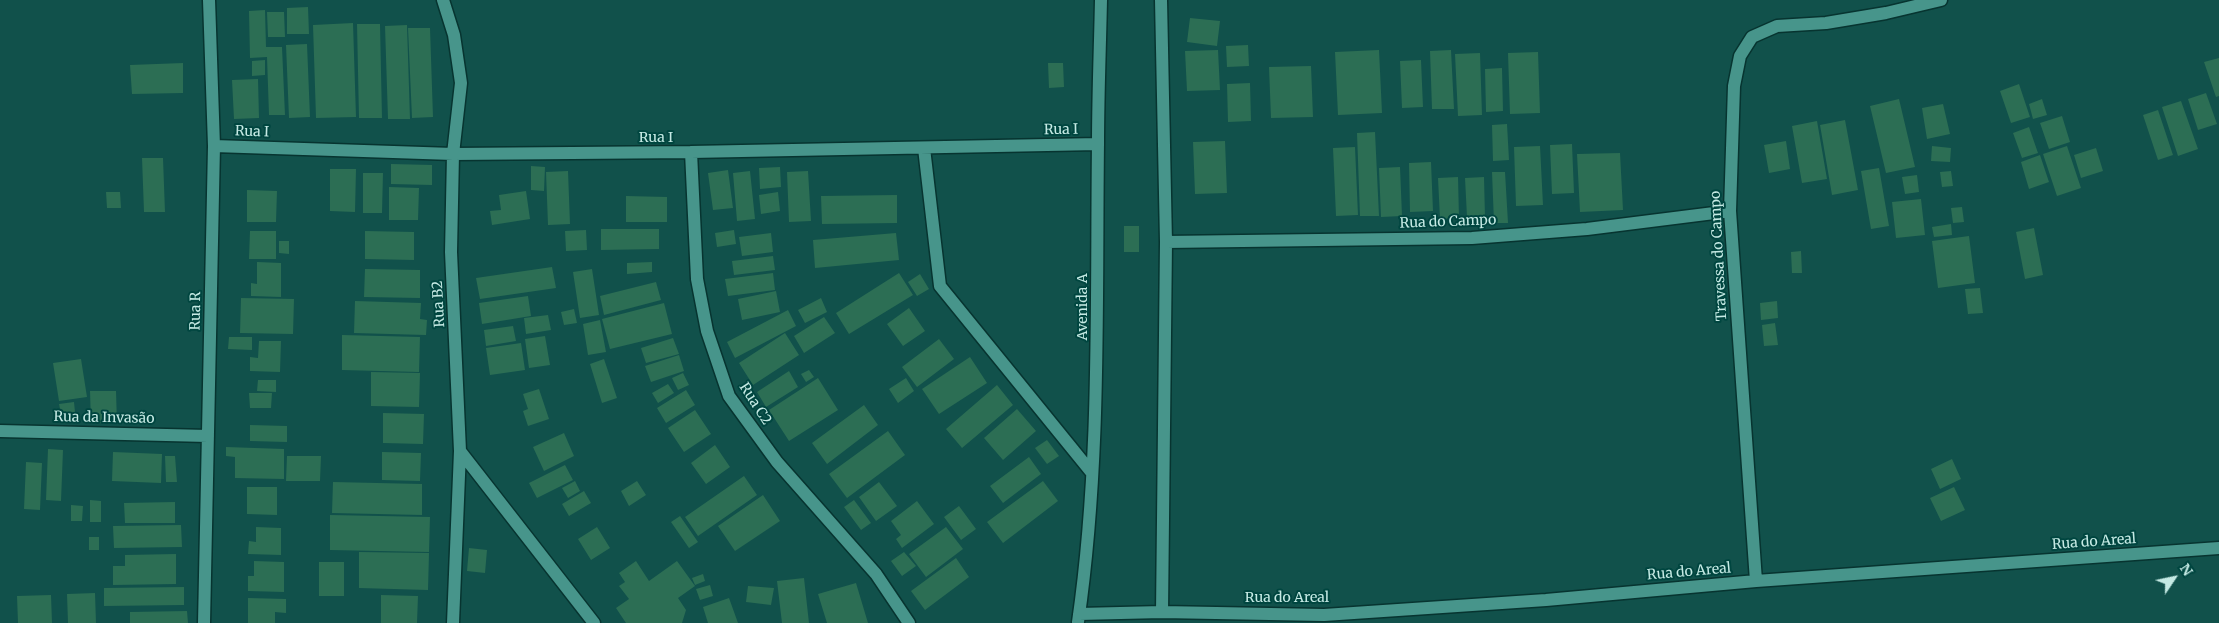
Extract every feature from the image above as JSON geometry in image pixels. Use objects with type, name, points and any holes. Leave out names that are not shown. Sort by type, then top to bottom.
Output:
[{"type":"street","name":"Rua R","points":[[204,623],[214,146],[209,0]]},
{"type":"street","name":"Rua B2","points":[[443,0],[454,35],[461,83],[453,154],[451,252],[460,451],[453,623]]},
{"type":"street","name":"Avenida A","points":[[1078,619],[1092,473],[1098,334],[1098,144],[1101,0]]},
{"type":"street","points":[[1161,0],[1166,242],[1162,612]]},
{"type":"street","name":"Travessa do Campo","points":[[1756,581],[1730,211],[1734,86],[1740,56],[1752,37],[1777,26],[1826,24],[1941,0]]},
{"type":"street","name":"Rua I","points":[[214,146],[453,154],[691,152],[1098,144]]},
{"type":"street","points":[[924,148],[940,286],[1092,473]]},
{"type":"street","name":"Rua C2","points":[[691,152],[697,279],[707,331],[729,396],[776,462],[876,574],[910,623]]},
{"type":"street","name":"Rua do Campo","points":[[1166,242],[1472,238],[1587,229],[1730,211]]},
{"type":"street","name":"Rua da Invasão","points":[[0,431],[208,436]]},
{"type":"street","points":[[460,451],[594,623]]},
{"type":"street","name":"Rua do Areal","points":[[1078,619],[1162,612],[1324,614],[1536,600],[1756,581],[2219,548]]},
{"type":"building","points":[[308,7],[309,34],[287,34],[287,8]]},
{"type":"building","points":[[265,10],[266,47],[282,47],[285,115],[269,115],[267,57],[250,58],[249,11]]},
{"type":"building","points":[[267,12],[284,12],[285,37],[268,37]]},
{"type":"building","points":[[1190,18],[1220,21],[1217,46],[1187,42]]},
{"type":"building","points":[[353,23],[356,117],[316,118],[313,25]]},
{"type":"building","points":[[357,24],[380,24],[382,118],[359,118]]},
{"type":"building","points":[[407,25],[410,119],[388,119],[385,26]]},
{"type":"building","points":[[408,28],[430,28],[433,117],[412,118]]},
{"type":"building","points":[[307,44],[310,117],[289,118],[286,45]]},
{"type":"building","points":[[1248,45],[1249,66],[1227,67],[1226,46]]},
{"type":"building","points":[[1218,50],[1220,90],[1187,91],[1185,51]]},
{"type":"building","points":[[1379,50],[1382,113],[1338,115],[1335,52]]},
{"type":"building","points":[[1451,50],[1454,109],[1432,109],[1430,51]]},
{"type":"building","points":[[1538,52],[1540,113],[1510,114],[1508,53]]},
{"type":"building","points":[[1480,53],[1482,115],[1458,116],[1455,54]]},
{"type":"building","points":[[2219,58],[2219,96],[2216,97],[2204,62]]},
{"type":"building","points":[[265,60],[265,75],[252,76],[252,61]]},
{"type":"building","points":[[1421,60],[1423,107],[1402,108],[1400,61]]},
{"type":"building","points":[[183,63],[183,93],[132,94],[130,65]]},
{"type":"building","points":[[1048,63],[1063,63],[1064,87],[1049,88]]},
{"type":"building","points":[[1311,66],[1313,117],[1271,118],[1269,67]]},
{"type":"building","points":[[1502,68],[1503,111],[1486,112],[1485,69]]},
{"type":"building","points":[[258,79],[259,118],[234,119],[232,80]]},
{"type":"building","points":[[1250,83],[1251,121],[1228,122],[1227,84]]},
{"type":"building","points":[[2019,84],[2030,117],[2011,123],[2000,91]]},
{"type":"building","points":[[2206,93],[2217,124],[2198,130],[2188,99]]},
{"type":"building","points":[[1899,99],[1915,167],[1886,173],[1870,106]]},
{"type":"building","points":[[2042,99],[2047,115],[2033,119],[2029,104]]},
{"type":"building","points":[[2181,101],[2198,149],[2178,156],[2162,107]]},
{"type":"building","points":[[1943,104],[1950,134],[1927,139],[1922,108]]},
{"type":"building","points":[[2158,110],[2173,155],[2158,160],[2143,115]]},
{"type":"building","points":[[2062,116],[2070,142],[2049,149],[2040,123]]},
{"type":"building","points":[[1845,120],[1858,190],[1832,195],[1820,125]]},
{"type":"building","points":[[1817,121],[1827,179],[1802,183],[1792,126]]},
{"type":"building","points":[[1507,124],[1509,160],[1493,161],[1492,125]]},
{"type":"building","points":[[2029,127],[2038,153],[2022,158],[2013,133]]},
{"type":"building","points":[[1375,132],[1379,216],[1360,216],[1357,133]]},
{"type":"building","points":[[1225,141],[1227,193],[1195,194],[1193,142]]},
{"type":"building","points":[[1786,141],[1790,169],[1769,173],[1764,145]]},
{"type":"building","points":[[1572,144],[1574,193],[1552,194],[1550,145]]},
{"type":"building","points":[[1540,146],[1543,205],[1516,206],[1514,147]]},
{"type":"building","points":[[1932,146],[1951,148],[1950,162],[1931,161]]},
{"type":"building","points":[[2067,146],[2081,188],[2057,196],[2043,154]]},
{"type":"building","points":[[1355,147],[1358,215],[1336,216],[1333,148]]},
{"type":"building","points":[[2096,148],[2103,171],[2081,178],[2074,155]]},
{"type":"building","points":[[1620,153],[1623,210],[1580,212],[1577,154]]},
{"type":"building","points":[[2040,155],[2049,182],[2029,189],[2021,162]]},
{"type":"building","points":[[142,158],[163,158],[165,212],[144,212]]},
{"type":"building","points":[[1431,162],[1433,211],[1410,212],[1409,163]]},
{"type":"building","points":[[391,164],[432,165],[432,185],[391,184]]},
{"type":"building","points":[[531,166],[545,167],[544,191],[531,190]]},
{"type":"building","points":[[780,167],[781,187],[760,189],[759,168]]},
{"type":"building","points":[[1400,167],[1402,216],[1381,217],[1379,168]]},
{"type":"building","points":[[1879,168],[1889,226],[1871,229],[1861,171]]},
{"type":"building","points":[[330,169],[356,169],[355,212],[330,211]]},
{"type":"building","points":[[728,170],[733,208],[713,210],[708,173]]},
{"type":"building","points":[[568,171],[570,224],[548,225],[546,172]]},
{"type":"building","points":[[750,171],[755,219],[737,221],[733,173]]},
{"type":"building","points":[[808,171],[811,221],[789,222],[787,172]]},
{"type":"building","points":[[1951,171],[1953,186],[1942,187],[1940,172]]},
{"type":"building","points":[[1492,172],[1505,172],[1508,223],[1494,223]]},
{"type":"building","points":[[363,173],[383,173],[382,213],[363,213]]},
{"type":"building","points":[[1917,175],[1919,192],[1905,194],[1902,177]]},
{"type":"building","points":[[1458,177],[1459,218],[1440,219],[1438,178]]},
{"type":"building","points":[[1484,177],[1485,217],[1467,217],[1465,178]]},
{"type":"building","points":[[389,187],[419,188],[418,220],[389,220]]},
{"type":"building","points":[[247,190],[277,191],[276,222],[247,222]]},
{"type":"building","points":[[526,191],[530,219],[492,225],[490,211],[501,210],[499,195]]},
{"type":"building","points":[[106,192],[120,192],[121,208],[107,208]]},
{"type":"building","points":[[778,192],[780,211],[761,214],[759,195]]},
{"type":"building","points":[[897,195],[897,223],[822,224],[821,196]]},
{"type":"building","points":[[626,196],[667,197],[667,222],[626,222]]},
{"type":"building","points":[[1921,199],[1925,235],[1896,238],[1892,202]]},
{"type":"building","points":[[1962,207],[1964,222],[1953,223],[1951,208]]},
{"type":"building","points":[[1951,224],[1952,235],[1934,237],[1932,227]]},
{"type":"building","points":[[1124,226],[1139,226],[1139,252],[1124,252]]},
{"type":"building","points":[[2034,228],[2043,275],[2025,279],[2016,232]]},
{"type":"building","points":[[601,229],[659,229],[659,249],[601,250]]},
{"type":"building","points":[[586,230],[587,250],[566,251],[565,231]]},
{"type":"building","points":[[734,230],[736,244],[717,247],[715,233]]},
{"type":"building","points":[[250,231],[276,231],[276,259],[249,259]]},
{"type":"building","points":[[365,231],[414,232],[414,260],[365,259]]},
{"type":"building","points":[[771,233],[773,252],[742,256],[739,237]]},
{"type":"building","points":[[896,233],[899,260],[815,268],[813,240]]},
{"type":"building","points":[[1969,236],[1975,283],[1938,288],[1932,241]]},
{"type":"building","points":[[279,241],[289,241],[289,254],[279,253]]},
{"type":"building","points":[[1801,251],[1802,273],[1792,273],[1791,252]]},
{"type":"building","points":[[773,256],[775,270],[734,275],[732,261]]},
{"type":"building","points":[[257,262],[281,263],[281,297],[251,296],[251,283],[257,284]]},
{"type":"building","points":[[652,262],[652,272],[627,274],[627,263]]},
{"type":"building","points":[[552,267],[556,288],[480,299],[476,278]]},
{"type":"building","points":[[365,269],[420,270],[420,298],[364,297]]},
{"type":"building","points":[[592,269],[599,315],[580,318],[573,272]]},
{"type":"building","points":[[773,273],[775,290],[728,296],[725,279]]},
{"type":"building","points":[[899,273],[913,295],[849,334],[836,313]]},
{"type":"building","points":[[920,274],[929,289],[917,296],[908,282]]},
{"type":"building","points":[[656,282],[661,300],[604,315],[600,296]]},
{"type":"building","points":[[1980,288],[1983,313],[1968,314],[1965,289]]},
{"type":"building","points":[[776,291],[780,312],[742,320],[738,299]]},
{"type":"building","points":[[528,296],[531,316],[482,324],[479,303]]},
{"type":"building","points":[[241,298],[294,299],[293,334],[240,333]]},
{"type":"building","points":[[821,298],[827,312],[805,323],[798,310]]},
{"type":"building","points":[[355,301],[421,303],[420,319],[427,320],[426,335],[354,333]]},
{"type":"building","points":[[1777,301],[1778,318],[1761,320],[1760,303]]},
{"type":"building","points":[[664,303],[672,334],[610,349],[602,319]]},
{"type":"building","points":[[909,308],[925,331],[903,346],[887,324]]},
{"type":"building","points":[[574,309],[577,323],[564,325],[561,312]]},
{"type":"building","points":[[788,310],[796,326],[735,358],[727,342]]},
{"type":"building","points":[[548,315],[551,330],[526,334],[524,318]]},
{"type":"building","points":[[824,317],[835,333],[804,353],[794,336]]},
{"type":"building","points":[[600,320],[606,352],[588,355],[583,324]]},
{"type":"building","points":[[1775,323],[1778,345],[1764,346],[1762,325]]},
{"type":"building","points":[[513,326],[516,341],[486,346],[484,330]]},
{"type":"building","points":[[785,333],[799,355],[753,385],[739,363]]},
{"type":"building","points":[[342,335],[420,337],[419,372],[342,370]]},
{"type":"building","points":[[545,336],[550,365],[529,368],[525,339]]},
{"type":"building","points":[[229,337],[252,337],[252,350],[228,349]]},
{"type":"building","points":[[673,338],[679,354],[646,363],[641,348]]},
{"type":"building","points":[[939,339],[954,359],[917,387],[902,367]]},
{"type":"building","points":[[259,341],[281,341],[280,372],[250,371],[250,357],[258,358]]},
{"type":"building","points":[[521,343],[525,370],[490,375],[486,348]]},
{"type":"building","points":[[679,355],[684,371],[651,382],[645,366]]},
{"type":"building","points":[[970,357],[987,383],[939,414],[922,389]]},
{"type":"building","points":[[81,359],[87,397],[59,401],[53,363]]},
{"type":"building","points":[[604,359],[617,398],[602,403],[590,364]]},
{"type":"building","points":[[809,370],[814,377],[806,382],[801,374]]},
{"type":"building","points":[[789,371],[798,387],[766,407],[757,392]]},
{"type":"building","points":[[371,372],[420,373],[419,407],[371,406]]},
{"type":"building","points":[[683,373],[689,385],[678,390],[672,378]]},
{"type":"building","points":[[818,378],[838,410],[789,441],[769,410]]},
{"type":"building","points":[[906,378],[914,391],[898,403],[889,389]]},
{"type":"building","points":[[258,380],[276,380],[276,392],[257,391]]},
{"type":"building","points":[[668,384],[674,393],[658,403],[652,393]]},
{"type":"building","points":[[997,385],[1013,405],[962,448],[946,429]]},
{"type":"building","points":[[539,389],[549,419],[528,426],[523,411],[528,409],[523,394]]},
{"type":"building","points":[[686,390],[695,405],[666,423],[657,408]]},
{"type":"building","points":[[90,391],[116,391],[117,423],[91,423]]},
{"type":"building","points":[[249,393],[272,393],[271,408],[250,408]]},
{"type":"building","points":[[74,402],[75,412],[61,414],[59,404]]},
{"type":"building","points":[[864,405],[878,425],[827,464],[812,443]]},
{"type":"building","points":[[1017,409],[1036,431],[1003,460],[984,438]]},
{"type":"building","points":[[695,410],[711,434],[684,452],[668,428]]},
{"type":"building","points":[[383,413],[424,414],[423,444],[383,443]]},
{"type":"building","points":[[250,425],[287,426],[287,442],[250,441]]},
{"type":"building","points":[[888,431],[905,455],[847,498],[829,474]]},
{"type":"building","points":[[564,433],[574,456],[544,471],[533,447]]},
{"type":"building","points":[[1047,440],[1059,456],[1047,464],[1035,448]]},
{"type":"building","points":[[715,445],[730,467],[706,484],[691,463]]},
{"type":"building","points":[[226,447],[284,449],[284,479],[235,478],[235,457],[226,456]]},
{"type":"building","points":[[48,449],[63,450],[61,501],[46,500]]},
{"type":"building","points":[[113,452],[162,454],[161,483],[112,481]]},
{"type":"building","points":[[382,452],[421,453],[420,481],[382,480]]},
{"type":"building","points":[[165,456],[175,456],[177,482],[166,482]]},
{"type":"building","points":[[287,456],[321,456],[320,481],[286,481]]},
{"type":"building","points":[[1029,457],[1041,474],[1003,503],[990,486]]},
{"type":"building","points":[[1952,459],[1961,479],[1940,489],[1931,469]]},
{"type":"building","points":[[26,462],[42,463],[40,510],[24,509]]},
{"type":"building","points":[[565,465],[573,480],[537,498],[529,483]]},
{"type":"building","points":[[744,476],[757,495],[698,536],[685,517]]},
{"type":"building","points":[[575,481],[580,491],[568,498],[562,488]]},
{"type":"building","points":[[637,481],[646,495],[629,506],[621,491]]},
{"type":"building","points":[[1043,481],[1058,501],[1003,543],[987,522]]},
{"type":"building","points":[[333,482],[422,484],[422,515],[332,513]]},
{"type":"building","points":[[879,482],[897,506],[876,521],[859,497]]},
{"type":"building","points":[[247,487],[277,487],[277,515],[247,514]]},
{"type":"building","points":[[1954,487],[1965,510],[1941,521],[1930,498]]},
{"type":"building","points":[[584,491],[591,503],[569,516],[562,504]]},
{"type":"building","points":[[763,495],[780,521],[735,551],[718,526]]},
{"type":"building","points":[[90,500],[101,501],[101,522],[90,522]]},
{"type":"building","points":[[854,500],[871,523],[861,530],[844,507]]},
{"type":"building","points":[[917,501],[934,524],[902,548],[896,539],[901,535],[891,521]]},
{"type":"building","points":[[175,502],[175,523],[125,523],[124,503]]},
{"type":"building","points":[[71,505],[83,506],[82,521],[71,521]]},
{"type":"building","points":[[959,506],[976,529],[961,540],[944,517]]},
{"type":"building","points":[[330,515],[430,517],[429,552],[330,550]]},
{"type":"building","points":[[680,516],[698,542],[689,548],[671,522]]},
{"type":"building","points":[[181,525],[182,547],[114,548],[113,526]]},
{"type":"building","points":[[256,527],[281,528],[281,555],[248,554],[249,541],[256,542]]},
{"type":"building","points":[[597,527],[610,548],[591,560],[578,539]]},
{"type":"building","points":[[946,527],[963,549],[926,577],[909,554]]},
{"type":"building","points":[[89,537],[99,537],[99,550],[89,550]]},
{"type":"building","points":[[469,548],[487,550],[485,573],[467,571]]},
{"type":"building","points":[[359,552],[429,553],[428,590],[359,588]]},
{"type":"building","points":[[904,552],[916,566],[902,576],[891,561]]},
{"type":"building","points":[[176,554],[176,584],[113,585],[113,566],[125,566],[125,555]]},
{"type":"building","points":[[956,558],[969,577],[925,610],[911,591]]},
{"type":"building","points":[[254,561],[284,562],[284,592],[248,591],[248,576],[254,576]]},
{"type":"building","points":[[636,561],[649,581],[677,561],[695,586],[678,598],[686,610],[682,623],[626,623],[616,608],[629,599],[619,586],[625,582],[619,573]]},
{"type":"building","points":[[319,562],[344,562],[344,596],[319,596]]},
{"type":"building","points":[[703,574],[705,581],[695,585],[692,578]]},
{"type":"building","points":[[804,578],[809,623],[782,623],[777,581]]},
{"type":"building","points":[[856,583],[868,623],[827,623],[818,594]]},
{"type":"building","points":[[710,585],[713,596],[700,600],[696,589]]},
{"type":"building","points":[[748,586],[774,588],[771,605],[746,602]]},
{"type":"building","points":[[184,587],[184,605],[104,606],[104,588]]},
{"type":"building","points":[[95,593],[96,623],[68,623],[67,594]]},
{"type":"building","points":[[51,595],[52,623],[18,623],[17,596]]},
{"type":"building","points":[[381,595],[418,596],[417,623],[381,623]]},
{"type":"building","points":[[248,598],[286,599],[286,613],[275,612],[275,623],[248,623]]},
{"type":"building","points":[[729,598],[738,623],[708,623],[703,607]]},
{"type":"building","points":[[187,611],[188,623],[130,623],[130,612]]}]
